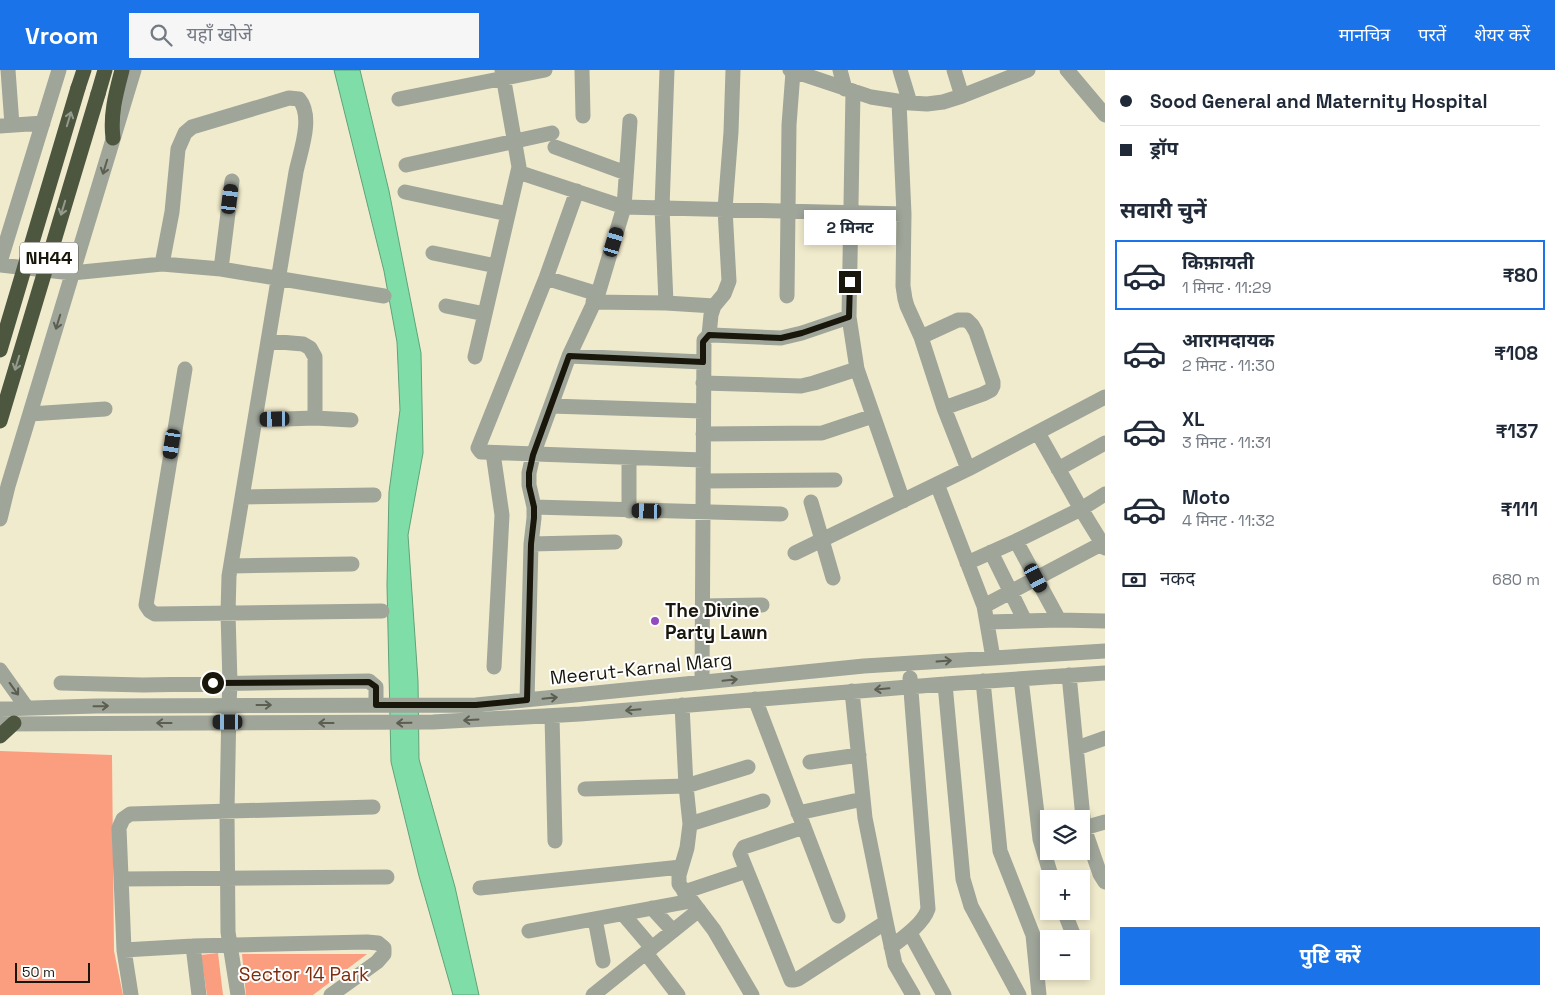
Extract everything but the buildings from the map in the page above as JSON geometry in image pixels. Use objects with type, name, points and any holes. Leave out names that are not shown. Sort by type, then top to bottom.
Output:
[{"type":"highway","name":"NH44","points":[[0,350],[84,70]]},
{"type":"highway","name":"NH44","points":[[0,422],[105,70]]},
{"type":"highway","points":[[113,138],[114,108],[122,70]]},
{"type":"highway","points":[[0,736],[7,724]]},
{"type":"street","points":[[8,70],[6,126],[43,123]]},
{"type":"street","points":[[59,70],[0,263],[72,273],[162,264],[221,269],[384,296]]},
{"type":"street","points":[[0,519],[8,486],[134,70]]},
{"type":"street","points":[[398,99],[502,74],[545,70]]},
{"type":"street","points":[[582,70],[583,116]]},
{"type":"street","points":[[666,303],[662,208],[667,70]]},
{"type":"street","points":[[702,682],[703,342],[709,335],[714,306],[724,294],[729,281],[725,210],[731,132],[733,70]]},
{"type":"street","points":[[840,70],[849,90],[849,317],[857,369],[903,501]]},
{"type":"street","points":[[900,70],[905,102],[903,286],[907,306],[921,337],[944,408],[968,469]]},
{"type":"street","points":[[954,70],[962,96]]},
{"type":"street","points":[[788,296],[791,71],[871,97],[905,102],[944,102],[1028,70]]},
{"type":"street","points":[[1066,70],[1102,107]]},
{"type":"street","points":[[475,356],[519,167],[502,74]]},
{"type":"street","points":[[162,264],[172,212],[178,148],[185,133],[192,127],[289,98],[299,99],[304,107],[306,129],[296,172],[229,576],[228,878],[230,946],[238,995]]},
{"type":"street","points":[[527,700],[531,544],[534,507],[529,486],[529,473],[533,455],[569,356],[595,298],[624,207],[630,121]]},
{"type":"street","points":[[406,165],[514,142],[553,140],[626,173]]},
{"type":"street","points":[[518,172],[624,207],[904,214]]},
{"type":"street","points":[[221,269],[232,181]]},
{"type":"street","points":[[577,191],[546,278],[478,448],[481,452],[493,453],[703,460]]},
{"type":"street","points":[[405,192],[508,214]]},
{"type":"street","points":[[433,253],[496,266]]},
{"type":"street","points":[[546,278],[595,298],[714,306]]},
{"type":"street","points":[[446,306],[485,314]]},
{"type":"street","points":[[709,335],[781,338],[849,317]]},
{"type":"street","points":[[921,337],[958,320],[967,320],[976,332],[993,382],[993,386],[988,392],[944,408]]},
{"type":"street","points":[[268,341],[303,344],[310,348],[315,357],[315,418]]},
{"type":"street","points":[[569,356],[703,362]]},
{"type":"street","points":[[185,369],[146,605],[150,611],[155,614],[382,611]]},
{"type":"street","points":[[703,383],[801,386],[857,369]]},
{"type":"street","points":[[795,553],[968,469],[1105,397]]},
{"type":"street","points":[[551,406],[703,411]]},
{"type":"street","points":[[30,414],[104,409]]},
{"type":"street","points":[[703,434],[822,433],[874,416]]},
{"type":"street","points":[[255,420],[315,418],[351,420]]},
{"type":"street","points":[[984,606],[1104,544],[1081,509],[1038,433]]},
{"type":"street","points":[[1058,469],[1105,443]]},
{"type":"street","points":[[493,453],[502,515],[494,667]]},
{"type":"street","points":[[629,458],[629,510]]},
{"type":"street","points":[[703,481],[834,480]]},
{"type":"street","points":[[937,484],[984,606],[993,658]]},
{"type":"street","points":[[967,563],[1081,509],[1105,494]]},
{"type":"street","points":[[242,497],[374,495]]},
{"type":"street","points":[[811,502],[834,578]]},
{"type":"street","points":[[534,507],[781,514]]},
{"type":"street","points":[[1016,541],[1059,620]]},
{"type":"street","points":[[531,544],[615,542]]},
{"type":"street","points":[[991,552],[1025,621]]},
{"type":"street","points":[[231,566],[352,564]]},
{"type":"street","points":[[703,606],[762,604]]},
{"type":"street","points":[[986,622],[1105,621]]},
{"type":"street","name":"Meerut-Karnal Marg","points":[[0,709],[229,705],[476,705],[864,666],[1105,651]]},
{"type":"street","points":[[891,947],[910,933],[926,914],[928,904],[910,686],[910,663]]},
{"type":"street","points":[[0,670],[27,708]]},
{"type":"street","name":"Meerut-Karnal Marg","points":[[7,724],[433,722],[552,716],[910,686],[1105,673]]},
{"type":"street","points":[[1069,675],[1082,810]]},
{"type":"street","points":[[1021,678],[1040,839],[1049,870]]},
{"type":"street","points":[[983,681],[1000,850],[1033,935],[1039,995]]},
{"type":"street","points":[[61,683],[369,682],[376,687],[379,705]]},
{"type":"street","points":[[945,684],[963,879],[971,906],[1019,995]]},
{"type":"street","points":[[666,707],[667,686]]},
{"type":"street","points":[[852,691],[865,818],[895,964],[913,995]]},
{"type":"street","points":[[755,699],[838,916]]},
{"type":"street","points":[[682,706],[690,824],[687,848],[679,875],[679,884],[714,930],[752,995]]},
{"type":"street","points":[[63,723],[64,707]]},
{"type":"street","points":[[552,716],[555,841]]},
{"type":"street","points":[[1077,748],[1105,738]]},
{"type":"street","points":[[810,762],[859,755]]},
{"type":"street","points":[[585,789],[686,786],[748,767]]},
{"type":"street","points":[[798,813],[863,799]]},
{"type":"street","points":[[690,824],[763,801]]},
{"type":"street","points":[[131,995],[124,950],[119,828],[123,819],[130,814],[373,807]]},
{"type":"street","points":[[1090,826],[1105,822]]},
{"type":"street","points":[[804,827],[744,847],[740,854],[791,980],[798,978],[886,922]]},
{"type":"street","points":[[1090,845],[1100,874],[1105,882]]},
{"type":"street","points":[[480,888],[681,867]]},
{"type":"street","points":[[529,931],[691,901],[747,871]]},
{"type":"street","points":[[121,879],[387,877]]},
{"type":"street","points":[[593,995],[672,931],[691,901]]},
{"type":"street","points":[[652,908],[672,931]]},
{"type":"street","points":[[624,914],[678,995]]},
{"type":"street","points":[[595,919],[603,961]]},
{"type":"street","points":[[910,933],[944,995]]},
{"type":"street","points":[[124,950],[193,946],[367,942],[378,943],[384,948],[384,954],[377,962],[331,995]]},
{"type":"street","points":[[193,946],[200,995]]},
{"type":"green space","points":[[0,751],[112,755],[114,951],[123,995],[0,995]]},
{"type":"green space","name":"Sector 14 Park","points":[[218,953],[223,995],[207,995],[201,955]]},
{"type":"green space","name":"Sector 14 Park","points":[[242,954],[367,954],[313,995],[246,995]]},
{"type":"shaded area","points":[[334,70],[360,70],[389,191],[421,353],[423,453],[408,535],[418,681],[419,759],[455,887],[479,995],[453,995],[419,876],[391,762],[387,585],[389,492],[400,410],[397,342],[384,271]]},
{"type":"place","name":"The Divine Party Lawn","points":[[655,621]]},
{"type":"route","points":[[213,683],[369,682],[374,683],[376,687],[376,705],[476,705],[527,700],[531,544],[534,518],[529,473],[533,455],[569,356],[703,362],[703,342],[709,335],[781,338],[849,317],[850,282]]}]
